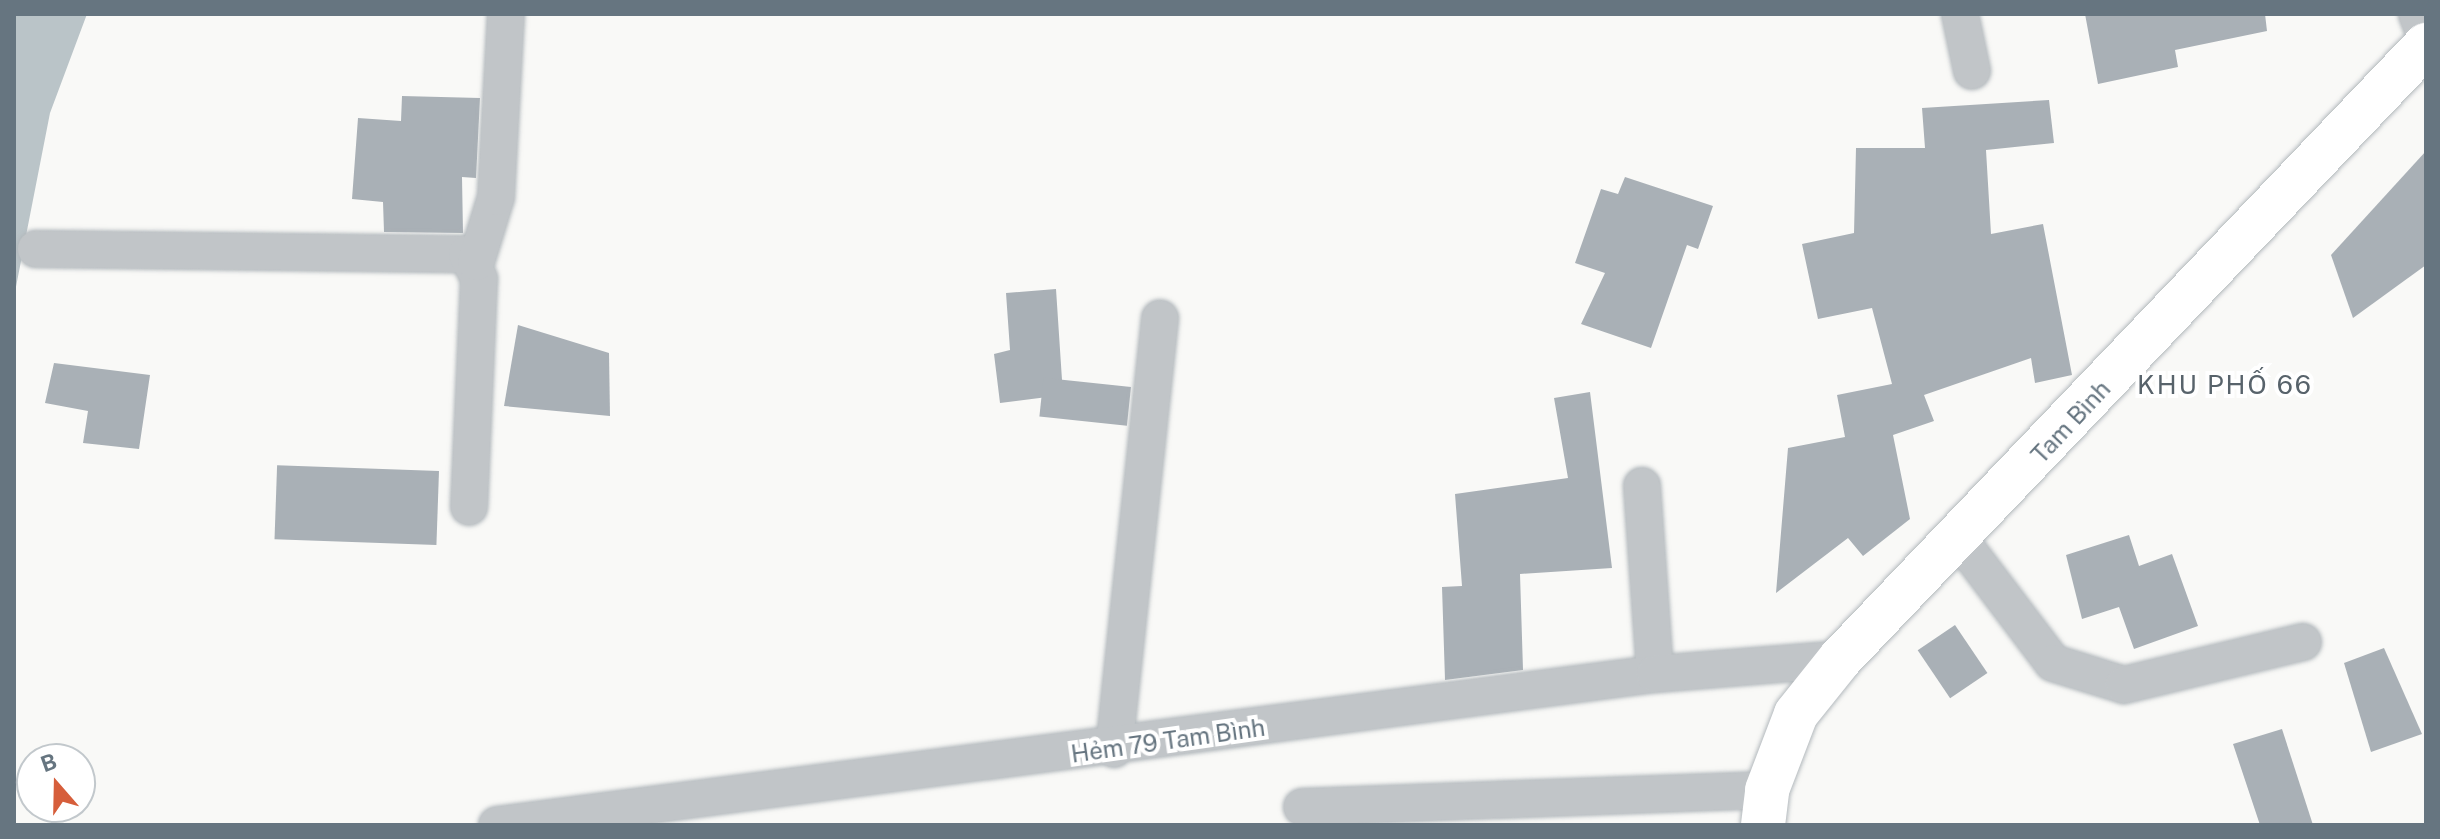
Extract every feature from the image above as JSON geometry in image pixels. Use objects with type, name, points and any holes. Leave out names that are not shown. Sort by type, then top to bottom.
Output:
[{"type":"main road","name":"Tam Bình","points":[[1765,807],[1796,714],[1840,659],[1960,540],[2426,45]]},
{"type":"street","points":[[469,507],[476,262],[496,197],[506,14]]},
{"type":"street","points":[[1960,14],[1972,71]]},
{"type":"street","points":[[2417,14],[2426,38]]},
{"type":"street","points":[[36,249],[454,250],[476,262]]},
{"type":"street","points":[[1114,749],[1160,318]]},
{"type":"street","points":[[1642,486],[1655,674]]},
{"type":"street","points":[[1960,540],[2053,663],[2124,685],[2303,642]]},
{"type":"street","name":"Hẻm 79 Tam Bình","points":[[497,825],[1114,749],[1655,674],[1840,659]]},
{"type":"street","points":[[1302,807],[1765,807]]},
{"type":"shaded area","points":[[14,14],[87,14],[50,113],[14,297]]},
{"type":"building","points":[[2085,14],[2265,14],[2267,31],[2175,50],[2178,67],[2098,84]]},
{"type":"building","points":[[402,96],[480,98],[476,178],[462,177],[463,233],[384,232],[383,202],[352,199],[358,118],[401,121]]},
{"type":"building","points":[[2049,100],[2054,143],[1986,150],[1991,234],[2043,224],[2072,375],[2035,383],[2031,358],[1924,395],[1934,421],[1893,435],[1910,519],[1863,556],[1848,538],[1776,593],[1788,448],[1845,437],[1837,395],[1892,384],[1872,308],[1818,319],[1802,244],[1854,233],[1856,148],[1925,148],[1922,108]]},
{"type":"building","points":[[2426,151],[2426,265],[2353,318],[2331,255]]},
{"type":"building","points":[[1625,177],[1713,206],[1698,249],[1687,245],[1651,348],[1581,324],[1605,273],[1575,263],[1601,189],[1618,194]]},
{"type":"building","points":[[1056,289],[1063,395],[1000,403],[994,354],[1010,350],[1006,293]]},
{"type":"building","points":[[518,325],[609,353],[610,416],[504,406]]},
{"type":"building","points":[[54,363],[150,375],[139,449],[83,443],[88,411],[45,403]]},
{"type":"building","points":[[1043,378],[1131,387],[1127,426],[1039,417]]},
{"type":"building","points":[[1590,392],[1612,568],[1520,574],[1523,670],[1445,680],[1442,587],[1462,586],[1455,494],[1568,478],[1554,398]]},
{"type":"building","points":[[277,465],[439,471],[436,545],[275,539]]},
{"type":"building","points":[[2129,535],[2139,566],[2172,554],[2198,626],[2134,649],[2119,607],[2082,619],[2066,555]]},
{"type":"building","points":[[1955,625],[1987,673],[1950,698],[1918,650]]},
{"type":"building","points":[[2384,648],[2422,734],[2371,752],[2344,663]]},
{"type":"building","points":[[2282,729],[2313,825],[2260,825],[2233,744]]},
{"type":"district","name":"KHU PHỐ 66","points":[[2225,385]]}]
